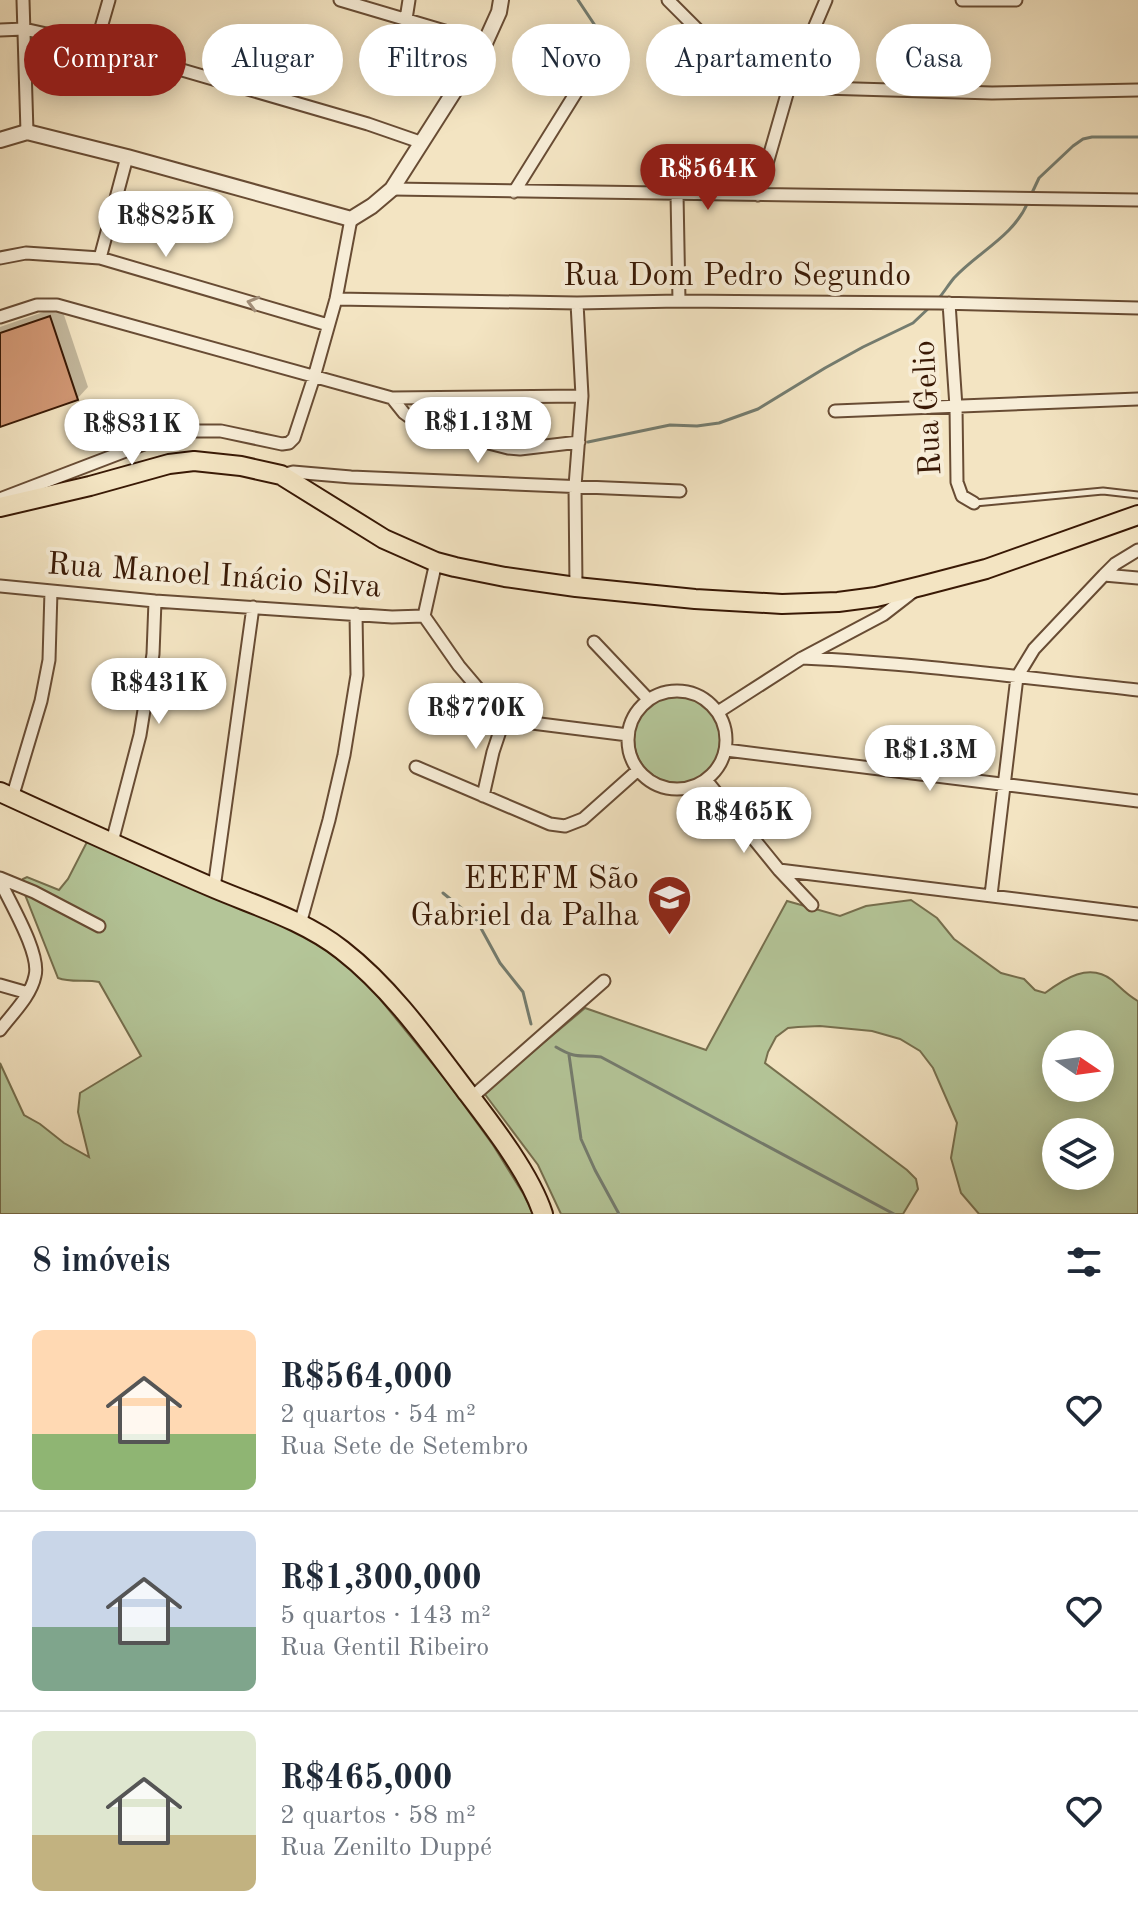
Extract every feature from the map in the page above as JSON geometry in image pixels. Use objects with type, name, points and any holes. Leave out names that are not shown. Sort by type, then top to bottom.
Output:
[{"type":"main road","points":[[0,507],[194,461],[241,466],[281,475],[384,539],[436,562],[505,577],[576,587],[782,604],[838,602],[921,586],[986,569],[1138,515]]},
{"type":"main road","points":[[6,795],[300,924],[341,949],[386,990],[471,1098],[520,1168],[539,1200],[543,1214]]},
{"type":"street","points":[[0,30],[24,29],[23,0]]},
{"type":"street","points":[[102,24],[109,0]]},
{"type":"street","points":[[340,0],[422,24]]},
{"type":"street","points":[[406,19],[409,0]]},
{"type":"street","points":[[494,24],[501,0]]},
{"type":"street","points":[[668,0],[692,24]]},
{"type":"street","points":[[816,24],[826,0]]},
{"type":"street","points":[[962,0],[1016,0]]},
{"type":"street","points":[[186,71],[420,142]]},
{"type":"street","points":[[860,89],[992,93],[1138,90]]},
{"type":"street","points":[[26,96],[27,132]]},
{"type":"street","points":[[0,140],[27,132],[351,219],[392,189],[450,96]]},
{"type":"street","points":[[514,192],[574,96]]},
{"type":"street","points":[[758,195],[786,96]]},
{"type":"street","points":[[100,258],[127,157]]},
{"type":"street","points":[[392,189],[1138,200]]},
{"type":"street","points":[[677,194],[679,301]]},
{"type":"street","points":[[0,499],[178,431],[221,431],[266,442],[289,443],[294,438],[314,377],[336,299],[351,219]]},
{"type":"street","points":[[0,258],[26,253],[100,258],[328,325]]},
{"type":"street","name":"Rua Dom Pedro Segundo","points":[[336,299],[577,303],[944,303],[1138,308]]},
{"type":"street","points":[[576,587],[575,486],[582,396],[577,303]]},
{"type":"street","name":"Rua Gelio","points":[[944,303],[956,407],[957,482],[962,496],[974,503]]},
{"type":"street","points":[[0,317],[37,305],[57,305],[392,398],[582,396]]},
{"type":"street","points":[[392,398],[404,413],[422,426],[508,448],[579,442]]},
{"type":"street","points":[[835,411],[1138,399]]},
{"type":"street","points":[[281,475],[293,472],[680,491]]},
{"type":"street","points":[[991,895],[1017,677],[1034,649],[1104,575],[1138,550]]},
{"type":"street","points":[[436,562],[424,616],[459,666],[505,716],[524,722],[628,735]]},
{"type":"street","points":[[1104,575],[1138,578]]},
{"type":"street","name":"Rua Manoel Inácio Silva","points":[[0,586],[155,601],[392,617],[424,616]]},
{"type":"street","points":[[718,712],[802,658],[883,615],[921,586]]},
{"type":"street","points":[[6,795],[41,701],[49,660],[51,591]]},
{"type":"street","points":[[112,842],[140,735],[153,654],[155,601]]},
{"type":"street","points":[[214,888],[253,607]]},
{"type":"street","points":[[300,924],[344,755],[357,675],[356,614]]},
{"type":"street","points":[[594,642],[648,699]]},
{"type":"street","points":[[802,658],[939,667],[1138,690]]},
{"type":"street","points":[[678,690],[708,700],[718,712],[725,728],[726,750],[718,768],[706,780],[696,786],[664,788],[649,781],[638,770],[628,747],[628,735],[631,721],[648,699],[662,692],[678,690]]},
{"type":"street","points":[[483,796],[505,716]]},
{"type":"street","points":[[726,750],[1138,801]]},
{"type":"street","points":[[416,767],[550,824],[565,826],[583,819],[638,770]]},
{"type":"street","points":[[706,780],[779,870],[812,905]]},
{"type":"street","points":[[779,870],[1138,914]]},
{"type":"street","points":[[0,880],[34,892],[99,926]]},
{"type":"street","points":[[0,880],[33,950],[36,970],[28,993],[0,1030]]},
{"type":"street","points":[[471,1098],[604,981]]},
{"type":"street","points":[[0,985],[28,993]]},
{"type":"lane","points":[[974,503],[1103,491],[1138,495]]},
{"type":"green space","points":[[678,695],[695,699],[709,708],[718,722],[722,739],[718,756],[709,770],[695,779],[678,783],[661,779],[647,770],[638,756],[634,739],[638,722],[647,708],[661,699]]},
{"type":"green space","points":[[89,838],[235,899],[311,939],[363,978],[445,1079],[493,1145],[533,1214],[0,1214],[0,1063],[24,1115],[89,1157],[78,1112],[80,1093],[141,1056],[99,982],[58,978],[22,887],[23,879],[27,877],[59,890]]},
{"type":"green space","points":[[911,900],[937,918],[954,939],[1001,973],[1024,979],[1035,990],[1045,993],[1077,974],[1094,972],[1112,980],[1138,1001],[1138,1214],[979,1214],[961,1193],[951,1158],[957,1123],[933,1068],[920,1051],[900,1039],[872,1031],[820,1026],[788,1028],[776,1037],[765,1063],[916,1179],[918,1189],[903,1214],[561,1214],[538,1165],[484,1093],[585,1008],[706,1050],[787,901],[840,916],[866,906]]},
{"type":"building","points":[[50,316],[78,400],[0,427],[0,333]]},
{"type":"waterway","points":[[578,0],[594,24]]},
{"type":"waterway","points":[[1031,195],[1039,178],[1083,139],[1138,137]]},
{"type":"waterway","points":[[939,298],[963,269],[1014,225],[1028,202]]},
{"type":"waterway","points":[[588,442],[670,425],[719,423],[758,409],[825,368],[913,323],[931,306]]},
{"type":"waterway","points":[[443,893],[477,921],[500,963],[523,992],[531,1024]]},
{"type":"waterway","points":[[556,1047],[574,1055],[601,1057],[894,1214]]},
{"type":"waterway","points":[[569,1055],[581,1139],[619,1214]]},
{"type":"place","name":"EEEFM São Gabriel da Palha","points":[[670,937]]}]
